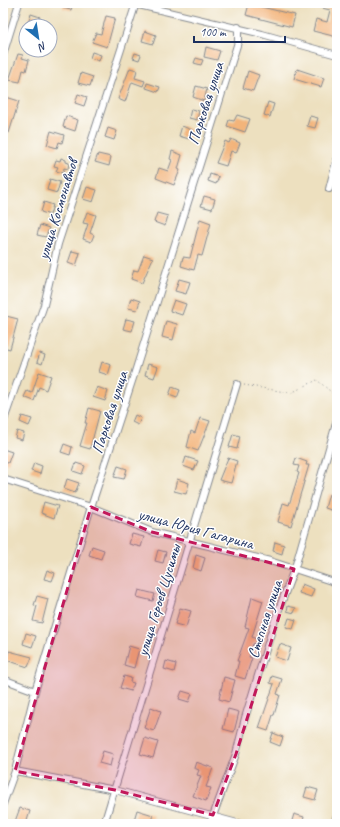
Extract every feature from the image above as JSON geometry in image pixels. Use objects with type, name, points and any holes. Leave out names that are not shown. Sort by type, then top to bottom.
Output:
[{"type":"street","points":[[3,55],[19,3]]},
{"type":"street","points":[[134,4],[238,28],[337,55]]},
{"type":"street","name":"улица Космонавтов","points":[[3,423],[44,305],[58,244],[134,4]]},
{"type":"street","name":"Парковая улица","points":[[3,804],[14,771],[35,691],[91,507],[135,372],[238,42],[238,28]]},
{"type":"street","points":[[329,189],[337,158]]},
{"type":"street","name":"улица Героев Цусимы","points":[[104,824],[237,384]]},
{"type":"street","name":"Степная улица","points":[[210,824],[236,754],[245,718],[275,620],[294,569],[337,420]]},
{"type":"street","name":"улица Юрия Гагарина","points":[[3,479],[91,507],[152,532],[189,540],[294,569],[337,583]]},
{"type":"street","points":[[3,679],[35,691]]},
{"type":"street","points":[[14,771],[115,790],[241,824]]},
{"type":"street","points":[[334,824],[337,815]]},
{"type":"path","points":[[237,384],[291,393],[317,380],[337,397]]},
{"type":"highlighted area","points":[[91,507],[152,532],[294,569],[236,754],[213,815],[115,790],[15,771]]},
{"type":"building","points":[[64,3],[73,3],[71,10],[63,8]]},
{"type":"building","points":[[311,3],[337,3],[337,37],[313,31],[316,19],[327,22],[330,10],[310,5]]},
{"type":"building","points":[[249,4],[295,15],[292,27],[246,15]]},
{"type":"building","points":[[31,14],[40,17],[40,18],[30,18]]},
{"type":"building","points":[[106,16],[115,18],[107,47],[92,42],[96,33],[101,34]]},
{"type":"building","points":[[145,31],[156,35],[153,44],[142,41]]},
{"type":"building","points":[[206,47],[220,51],[217,60],[204,57]]},
{"type":"building","points":[[92,52],[101,55],[99,61],[90,58]]},
{"type":"building","points":[[135,53],[141,55],[139,60],[133,58]]},
{"type":"building","points":[[18,54],[18,58],[29,60],[26,71],[23,70],[20,82],[9,80]]},
{"type":"building","points":[[196,58],[203,60],[201,65],[194,63]]},
{"type":"building","points":[[130,68],[137,70],[135,78],[145,81],[143,86],[132,82],[125,102],[118,99]]},
{"type":"building","points":[[297,69],[324,78],[321,87],[294,79]]},
{"type":"building","points":[[248,71],[259,75],[253,91],[243,88]]},
{"type":"building","points":[[81,73],[93,77],[90,86],[78,83]]},
{"type":"building","points":[[147,83],[160,87],[158,92],[146,88]]},
{"type":"building","points":[[196,86],[207,89],[204,101],[193,97]]},
{"type":"building","points":[[78,94],[87,97],[84,106],[75,103]]},
{"type":"building","points":[[6,97],[19,101],[9,133],[3,132],[3,107]]},
{"type":"building","points":[[268,102],[274,104],[270,117],[264,115]]},
{"type":"building","points":[[191,109],[199,111],[197,120],[189,118]]},
{"type":"building","points":[[237,115],[250,119],[245,132],[227,126],[229,120],[234,121]]},
{"type":"building","points":[[66,116],[78,120],[75,131],[63,127]]},
{"type":"building","points":[[310,116],[318,118],[315,128],[307,126]]},
{"type":"building","points":[[182,126],[192,130],[189,139],[179,136]]},
{"type":"building","points":[[108,128],[117,131],[114,140],[105,137]]},
{"type":"building","points":[[51,131],[64,135],[62,143],[59,142],[57,148],[47,145]]},
{"type":"building","points":[[231,139],[240,143],[236,153],[231,151],[226,166],[216,163],[225,141],[229,143]]},
{"type":"building","points":[[172,151],[182,155],[178,169],[180,170],[174,185],[156,178],[159,168],[168,171],[172,160],[170,159]]},
{"type":"building","points":[[98,154],[111,157],[109,166],[95,162]]},
{"type":"building","points":[[61,158],[69,163],[68,169],[64,168],[63,173],[56,171],[58,167],[54,166],[56,160],[60,161]]},
{"type":"building","points":[[210,174],[219,177],[216,184],[208,181]]},
{"type":"building","points":[[50,179],[60,182],[57,193],[47,190]]},
{"type":"building","points":[[87,187],[97,190],[93,202],[83,199]]},
{"type":"building","points":[[204,196],[215,199],[212,209],[201,206]]},
{"type":"building","points":[[44,202],[53,205],[50,215],[41,212]]},
{"type":"building","points":[[87,212],[96,215],[90,233],[94,235],[91,242],[83,239],[88,224],[83,223]]},
{"type":"building","points":[[157,213],[168,216],[165,226],[154,222]]},
{"type":"building","points":[[200,219],[211,223],[202,256],[198,255],[194,270],[181,266],[183,257],[190,258]]},
{"type":"building","points":[[40,225],[49,228],[46,237],[37,235]]},
{"type":"building","points":[[72,251],[80,253],[76,266],[68,263]]},
{"type":"building","points":[[144,255],[153,258],[142,283],[131,279],[134,270],[138,271]]},
{"type":"building","points":[[179,279],[190,282],[186,294],[175,291]]},
{"type":"building","points":[[131,298],[140,301],[137,310],[128,308]]},
{"type":"building","points":[[174,300],[186,304],[182,315],[170,311]]},
{"type":"building","points":[[6,316],[18,319],[10,349],[3,347],[3,324]]},
{"type":"building","points":[[126,319],[135,321],[132,331],[123,329]]},
{"type":"building","points":[[166,321],[177,324],[173,340],[162,337]]},
{"type":"building","points":[[40,353],[45,355],[42,364],[37,362]]},
{"type":"building","points":[[102,362],[111,365],[108,375],[99,372]]},
{"type":"building","points":[[148,364],[158,367],[154,378],[145,375]]},
{"type":"building","points":[[39,372],[51,376],[46,390],[39,387],[34,401],[24,397],[27,391],[32,393]]},
{"type":"building","points":[[97,387],[108,391],[105,401],[93,397]]},
{"type":"building","points":[[172,387],[180,390],[177,398],[169,395]]},
{"type":"building","points":[[89,408],[100,411],[90,449],[80,446],[87,423],[85,423]]},
{"type":"building","points":[[135,415],[141,418],[138,425],[132,422]]},
{"type":"building","points":[[22,416],[32,419],[29,426],[20,422]]},
{"type":"building","points":[[200,418],[210,421],[198,451],[187,447],[191,431],[195,433]]},
{"type":"building","points":[[17,431],[24,433],[22,440],[15,438]]},
{"type":"building","points":[[233,434],[240,436],[237,449],[229,447]]},
{"type":"building","points":[[64,444],[72,447],[70,455],[61,452]]},
{"type":"building","points":[[3,449],[12,452],[8,463],[3,462]]},
{"type":"building","points":[[186,457],[198,461],[194,470],[183,466]]},
{"type":"building","points":[[228,458],[237,461],[231,483],[219,480]]},
{"type":"building","points":[[296,458],[307,462],[306,465],[309,465],[291,526],[278,522],[283,503],[289,505],[299,473],[297,472],[299,466],[294,465]]},
{"type":"building","points":[[34,463],[42,466],[40,474],[31,471]]},
{"type":"building","points":[[76,463],[85,466],[82,474],[73,471]]},
{"type":"building","points":[[118,466],[127,469],[124,479],[114,477]]},
{"type":"building","points":[[67,479],[79,483],[75,493],[64,489]]},
{"type":"building","points":[[177,479],[189,483],[186,494],[174,491]]},
{"type":"building","points":[[329,494],[337,496],[337,512],[325,508]]},
{"type":"building","points":[[44,502],[58,506],[54,518],[41,513]]},
{"type":"building","points":[[132,534],[144,537],[141,547],[129,544]]},
{"type":"building","points":[[275,542],[284,545],[282,554],[273,551]]},
{"type":"building","points":[[92,546],[104,550],[101,559],[89,555]]},
{"type":"building","points":[[158,550],[166,552],[163,563],[155,561]]},
{"type":"building","points":[[196,555],[205,558],[201,571],[193,568]]},
{"type":"building","points":[[47,570],[55,573],[52,581],[44,579]]},
{"type":"building","points":[[302,584],[314,589],[311,597],[299,593]]},
{"type":"building","points":[[139,590],[155,594],[153,601],[137,597]]},
{"type":"building","points":[[37,596],[48,599],[42,623],[33,621],[37,606],[34,605]]},
{"type":"building","points":[[252,597],[263,601],[252,637],[258,642],[253,644],[249,657],[252,658],[245,679],[235,676],[239,661],[237,661],[249,628],[245,627]]},
{"type":"building","points":[[288,606],[296,608],[294,613],[287,611]]},
{"type":"building","points":[[180,608],[191,611],[186,627],[175,624]]},
{"type":"building","points":[[289,618],[296,620],[293,629],[286,627]]},
{"type":"building","points":[[26,633],[36,636],[32,647],[23,644]]},
{"type":"building","points":[[280,644],[291,648],[287,661],[275,657]]},
{"type":"building","points":[[129,646],[139,649],[134,668],[124,665]]},
{"type":"building","points":[[9,651],[32,657],[28,667],[6,660]]},
{"type":"building","points":[[166,661],[176,664],[174,672],[164,669]]},
{"type":"building","points":[[124,676],[131,678],[130,682],[134,683],[131,691],[120,688]]},
{"type":"building","points":[[272,676],[282,679],[277,694],[280,695],[268,731],[259,728],[274,684],[270,683]]},
{"type":"building","points":[[224,677],[235,680],[229,702],[219,699]]},
{"type":"building","points":[[182,691],[192,694],[189,702],[179,699]]},
{"type":"building","points":[[151,707],[161,711],[154,731],[144,728]]},
{"type":"building","points":[[228,709],[239,712],[234,732],[223,729]]},
{"type":"building","points":[[273,733],[283,737],[280,746],[270,742]]},
{"type":"building","points":[[145,738],[158,742],[153,758],[140,754]]},
{"type":"building","points":[[103,751],[113,754],[110,766],[99,763]]},
{"type":"building","points":[[196,762],[213,768],[206,787],[211,788],[206,801],[193,796],[201,776],[197,775],[199,770],[194,768]]},
{"type":"building","points":[[307,787],[318,790],[315,800],[304,797]]},
{"type":"building","points":[[20,808],[30,811],[26,824],[14,824]]},
{"type":"building","points":[[137,810],[153,815],[150,824],[134,820]]},
{"type":"building","points":[[294,814],[304,817],[302,824],[291,824]]}]
